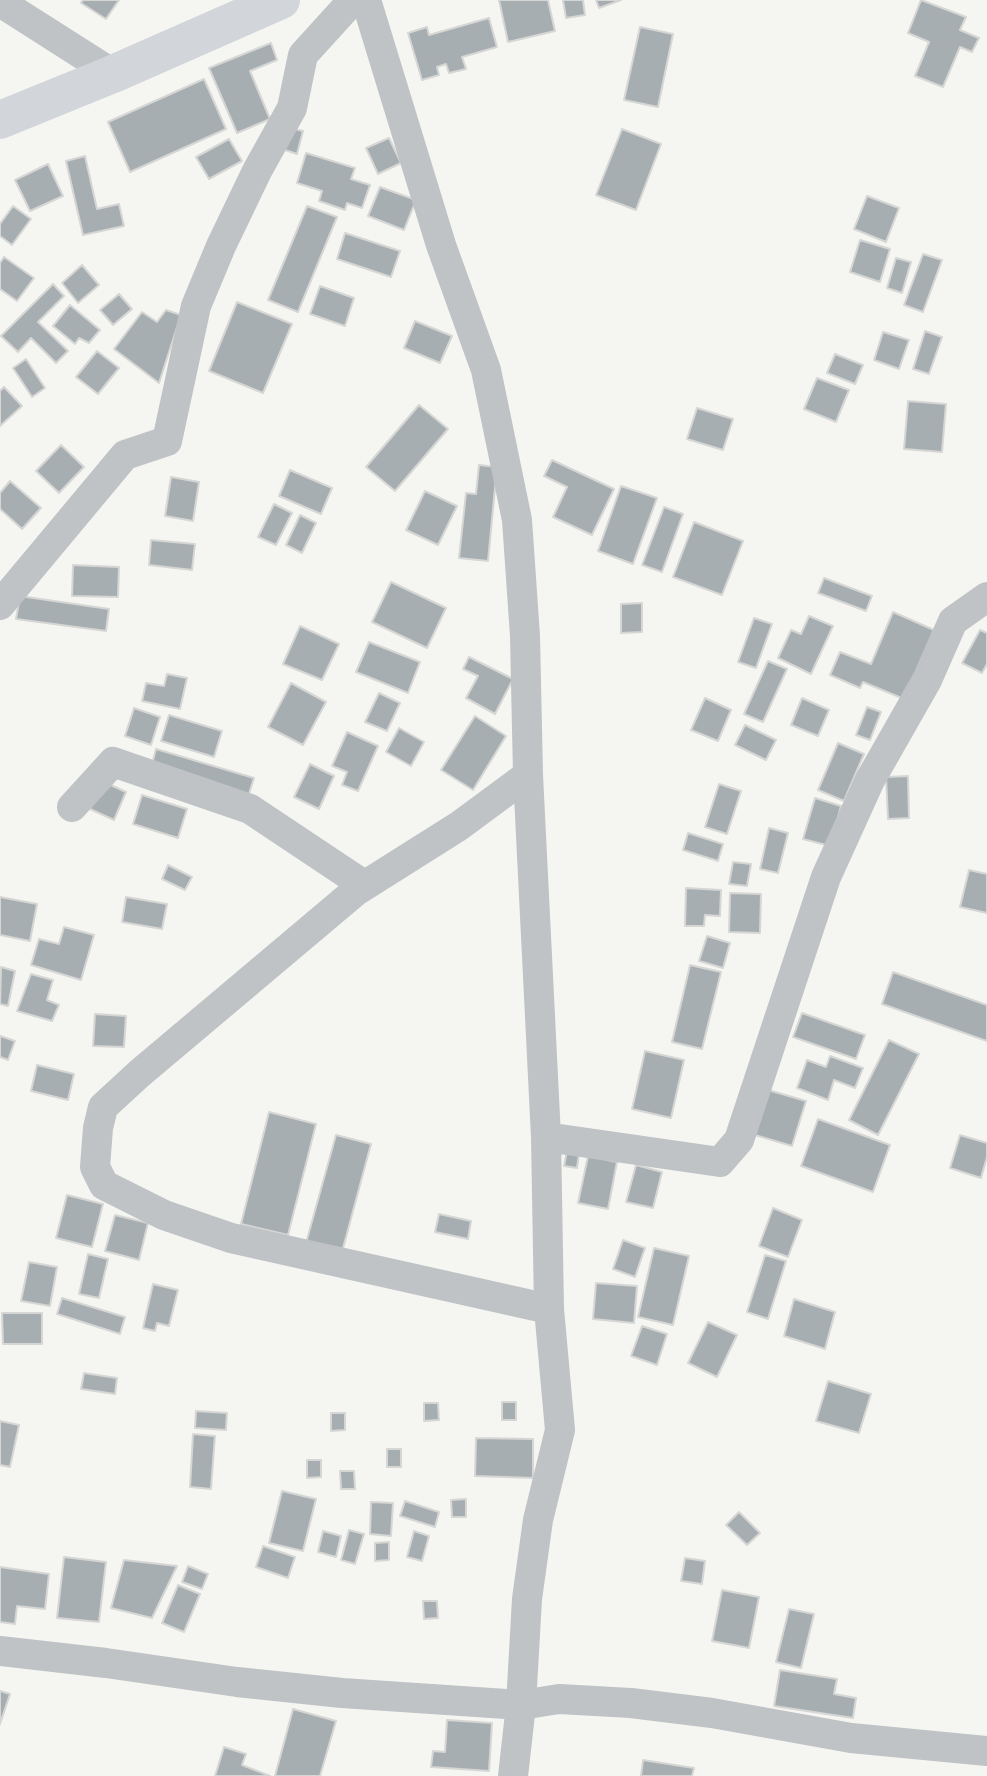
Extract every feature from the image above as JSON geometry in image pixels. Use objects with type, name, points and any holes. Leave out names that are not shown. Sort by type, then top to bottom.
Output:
[{"type":"street","points":[[0,120],[281,0]]},
{"type":"street","points":[[0,605],[125,455],[167,441],[196,306],[221,246],[292,108],[303,55],[352,0]]},
{"type":"street","points":[[366,0],[441,245],[486,370],[517,520],[525,636],[528,775],[546,1137],[549,1309],[560,1430],[536,1533],[527,1600],[521,1705],[513,1776]]},
{"type":"street","points":[[0,2],[113,74]]},
{"type":"street","points":[[546,1137],[720,1163],[739,1140],[826,877],[870,780],[927,680],[953,621],[987,597]]},
{"type":"street","points":[[72,807],[113,762],[250,809],[364,886]]},
{"type":"street","points":[[528,775],[459,826],[364,886],[228,997],[103,1107],[98,1128],[95,1167],[104,1185],[164,1215],[231,1238],[549,1309]]},
{"type":"street","points":[[0,1651],[303,1689],[521,1705],[559,1699],[631,1703],[712,1713],[851,1738],[987,1751]]},
{"type":"building","points":[[83,0],[119,0],[106,19],[81,3]]},
{"type":"building","points":[[499,0],[548,0],[555,31],[508,42]]},
{"type":"building","points":[[563,0],[583,0],[585,15],[566,18]]},
{"type":"building","points":[[596,0],[621,0],[599,8]]},
{"type":"building","points":[[921,0],[966,17],[960,30],[979,38],[972,52],[960,47],[943,87],[915,76],[929,42],[908,33]]},
{"type":"building","points":[[489,18],[497,47],[462,57],[466,69],[449,73],[446,64],[437,67],[439,75],[422,80],[408,33],[427,27],[429,35]]},
{"type":"building","points":[[640,27],[673,34],[658,107],[624,100]]},
{"type":"building","points":[[271,43],[277,60],[250,71],[270,119],[237,133],[209,68]]},
{"type":"building","points":[[204,79],[226,129],[130,172],[108,122]]},
{"type":"building","points":[[290,128],[303,131],[297,154],[285,150]]},
{"type":"building","points":[[622,129],[661,144],[636,210],[596,195]]},
{"type":"building","points":[[389,138],[401,163],[378,174],[366,148]]},
{"type":"building","points":[[229,139],[242,161],[209,179],[196,157]]},
{"type":"building","points":[[306,153],[355,168],[351,179],[370,185],[362,208],[347,203],[345,210],[319,201],[322,191],[297,183]]},
{"type":"building","points":[[85,156],[97,209],[119,204],[124,226],[83,235],[66,161]]},
{"type":"building","points":[[48,164],[63,196],[30,211],[15,180]]},
{"type":"building","points":[[380,187],[416,200],[404,230],[368,216]]},
{"type":"building","points":[[867,196],[899,208],[886,242],[854,229]]},
{"type":"building","points":[[13,206],[31,219],[12,245],[0,236],[0,224]]},
{"type":"building","points":[[307,206],[337,217],[298,312],[268,300]]},
{"type":"building","points":[[345,233],[400,251],[391,277],[337,259]]},
{"type":"building","points":[[860,240],[890,249],[880,282],[850,272]]},
{"type":"building","points":[[923,254],[942,260],[923,312],[904,305]]},
{"type":"building","points":[[4,257],[34,278],[17,301],[0,289],[0,263]]},
{"type":"building","points":[[896,258],[911,262],[902,293],[887,288]]},
{"type":"building","points":[[82,265],[99,285],[78,303],[62,283]]},
{"type":"building","points":[[53,284],[64,296],[38,322],[68,351],[56,363],[31,338],[18,352],[1,336]]},
{"type":"building","points":[[320,286],[354,298],[345,326],[310,314]]},
{"type":"building","points":[[119,294],[132,309],[113,325],[100,310]]},
{"type":"building","points":[[237,302],[292,324],[263,393],[209,371]]},
{"type":"building","points":[[70,305],[100,330],[89,343],[79,338],[75,344],[53,326]]},
{"type":"building","points":[[166,310],[181,315],[159,383],[114,349],[142,312],[157,322]]},
{"type":"building","points":[[415,321],[452,336],[440,363],[404,348]]},
{"type":"building","points":[[925,331],[942,337],[929,374],[913,369]]},
{"type":"building","points":[[883,332],[909,340],[899,369],[874,360]]},
{"type":"building","points":[[97,351],[119,368],[98,394],[76,377]]},
{"type":"building","points":[[835,354],[863,365],[855,384],[827,373]]},
{"type":"building","points":[[26,359],[45,388],[32,397],[13,368]]},
{"type":"building","points":[[817,378],[849,390],[836,422],[804,409]]},
{"type":"building","points":[[4,387],[22,406],[0,426],[0,391]]},
{"type":"building","points":[[908,401],[946,404],[942,452],[904,449]]},
{"type":"building","points":[[419,405],[448,429],[395,491],[366,467]]},
{"type":"building","points":[[697,408],[733,419],[723,450],[687,439]]},
{"type":"building","points":[[61,445],[84,467],[59,493],[36,471]]},
{"type":"building","points":[[552,460],[614,489],[592,535],[553,517],[567,487],[544,476]]},
{"type":"building","points":[[479,465],[497,467],[488,561],[459,558],[466,493],[476,494]]},
{"type":"building","points":[[290,470],[332,488],[321,514],[279,496]]},
{"type":"building","points":[[171,477],[199,482],[193,521],[165,516]]},
{"type":"building","points":[[10,481],[41,508],[22,529],[0,509],[0,493]]},
{"type":"building","points":[[621,486],[657,498],[633,564],[598,551]]},
{"type":"building","points":[[425,491],[457,506],[438,545],[406,530]]},
{"type":"building","points":[[274,504],[292,513],[276,545],[258,537]]},
{"type":"building","points":[[664,507],[683,514],[662,572],[642,565]]},
{"type":"building","points":[[300,515],[316,523],[302,553],[286,545]]},
{"type":"building","points":[[694,522],[743,541],[722,595],[673,577]]},
{"type":"building","points":[[151,540],[195,544],[192,570],[149,565]]},
{"type":"building","points":[[73,565],[119,567],[118,597],[72,596]]},
{"type":"building","points":[[824,578],[872,596],[866,611],[818,593]]},
{"type":"building","points":[[391,582],[446,608],[427,648],[372,622]]},
{"type":"building","points":[[20,596],[109,609],[106,631],[16,619]]},
{"type":"building","points":[[642,603],[642,632],[621,633],[621,604]]},
{"type":"building","points":[[893,612],[934,630],[904,699],[863,682],[860,688],[830,675],[840,652],[871,664]]},
{"type":"building","points":[[809,616],[833,626],[811,674],[778,658],[791,630],[801,634]]},
{"type":"building","points":[[754,618],[772,624],[756,668],[738,662]]},
{"type":"building","points":[[300,626],[339,644],[322,680],[283,664]]},
{"type":"building","points":[[980,630],[987,633],[987,664],[982,673],[962,663]]},
{"type":"building","points":[[369,642],[420,662],[408,693],[356,672]]},
{"type":"building","points":[[469,657],[513,679],[495,714],[466,698],[478,676],[463,669]]},
{"type":"building","points":[[768,661],[787,669],[763,722],[744,714]]},
{"type":"building","points":[[167,674],[187,678],[180,709],[142,701],[146,683],[164,686]]},
{"type":"building","points":[[291,683],[326,702],[303,745],[268,727]]},
{"type":"building","points":[[379,693],[400,703],[387,731],[365,722]]},
{"type":"building","points":[[705,698],[731,710],[718,741],[691,730]]},
{"type":"building","points":[[802,698],[829,710],[818,736],[791,725]]},
{"type":"building","points":[[867,707],[881,712],[870,740],[856,735]]},
{"type":"building","points":[[134,708],[160,717],[151,745],[125,736]]},
{"type":"building","points":[[169,715],[222,731],[214,757],[161,741]]},
{"type":"building","points":[[475,716],[506,736],[473,790],[441,770]]},
{"type":"building","points":[[745,725],[776,740],[766,760],[735,745]]},
{"type":"building","points":[[399,728],[424,742],[411,766],[386,752]]},
{"type":"building","points":[[347,732],[378,746],[358,791],[342,785],[347,772],[332,766]]},
{"type":"building","points":[[838,743],[864,754],[844,801],[818,790]]},
{"type":"building","points":[[156,749],[254,778],[248,797],[151,768]]},
{"type":"building","points":[[310,764],[334,776],[319,809],[294,797]]},
{"type":"building","points":[[908,776],[909,818],[888,819],[886,777]]},
{"type":"building","points":[[102,781],[126,792],[114,820],[90,809]]},
{"type":"building","points":[[719,784],[741,791],[727,834],[705,827]]},
{"type":"building","points":[[142,795],[187,809],[178,838],[133,824]]},
{"type":"building","points":[[815,798],[841,806],[830,846],[803,839]]},
{"type":"building","points":[[769,828],[788,833],[778,873],[760,869]]},
{"type":"building","points":[[688,833],[723,844],[718,861],[683,850]]},
{"type":"building","points":[[733,862],[751,864],[747,886],[729,884]]},
{"type":"building","points":[[168,865],[192,877],[185,890],[162,879]]},
{"type":"building","points":[[969,870],[987,874],[987,913],[960,907]]},
{"type":"building","points":[[686,888],[721,890],[720,916],[705,915],[704,926],[685,926]]},
{"type":"building","points":[[730,893],[761,894],[760,933],[729,932]]},
{"type":"building","points":[[0,897],[37,904],[30,941],[0,935]]},
{"type":"building","points":[[126,897],[167,904],[162,929],[122,922]]},
{"type":"building","points":[[64,927],[94,935],[81,980],[31,965],[39,939],[59,944]]},
{"type":"building","points":[[707,936],[730,943],[723,968],[699,961]]},
{"type":"building","points":[[690,965],[721,972],[702,1049],[672,1042]]},
{"type":"building","points":[[1,967],[15,971],[8,1006],[0,1004]]},
{"type":"building","points":[[893,972],[987,1005],[987,1041],[882,1004]]},
{"type":"building","points":[[31,974],[53,980],[47,1000],[59,1005],[52,1021],[17,1011]]},
{"type":"building","points":[[802,1013],[865,1035],[856,1059],[793,1037]]},
{"type":"building","points":[[95,1014],[126,1016],[124,1047],[93,1046]]},
{"type":"building","points":[[0,1036],[15,1041],[8,1060],[0,1057]]},
{"type":"building","points":[[889,1040],[919,1054],[878,1135],[849,1120]]},
{"type":"building","points":[[645,1051],[684,1060],[671,1118],[632,1109]]},
{"type":"building","points":[[830,1056],[863,1068],[855,1088],[834,1080],[828,1100],[797,1088],[807,1060],[826,1067]]},
{"type":"building","points":[[37,1065],[74,1074],[68,1100],[31,1091]]},
{"type":"building","points":[[768,1090],[806,1101],[792,1146],[755,1135]]},
{"type":"building","points":[[269,1112],[316,1124],[288,1235],[241,1224]]},
{"type":"building","points":[[818,1119],[890,1145],[873,1192],[801,1166]]},
{"type":"building","points":[[336,1135],[371,1144],[342,1252],[306,1243]]},
{"type":"building","points":[[960,1135],[987,1143],[987,1157],[981,1178],[950,1168]]},
{"type":"building","points":[[567,1151],[579,1154],[577,1168],[564,1166]]},
{"type":"building","points":[[588,1156],[617,1162],[608,1209],[578,1203]]},
{"type":"building","points":[[636,1165],[662,1172],[653,1208],[626,1202]]},
{"type":"building","points":[[67,1195],[103,1204],[92,1247],[56,1238]]},
{"type":"building","points":[[773,1208],[802,1220],[788,1257],[759,1246]]},
{"type":"building","points":[[439,1214],[471,1221],[468,1239],[435,1232]]},
{"type":"building","points":[[115,1215],[148,1223],[139,1260],[105,1251]]},
{"type":"building","points":[[623,1240],[645,1248],[635,1277],[613,1269]]},
{"type":"building","points":[[654,1248],[689,1256],[673,1325],[638,1317]]},
{"type":"building","points":[[88,1254],[108,1259],[99,1298],[79,1294]]},
{"type":"building","points":[[765,1255],[786,1261],[768,1319],[747,1312]]},
{"type":"building","points":[[29,1262],[57,1267],[50,1306],[21,1301]]},
{"type":"building","points":[[596,1283],[637,1286],[634,1323],[593,1319]]},
{"type":"building","points":[[153,1284],[178,1290],[169,1326],[157,1323],[155,1331],[143,1328]]},
{"type":"building","points":[[62,1298],[125,1317],[120,1334],[57,1314]]},
{"type":"building","points":[[794,1299],[835,1312],[825,1349],[784,1336]]},
{"type":"building","points":[[2,1313],[42,1313],[42,1344],[3,1344]]},
{"type":"building","points":[[708,1322],[737,1335],[717,1377],[688,1363]]},
{"type":"building","points":[[642,1326],[667,1334],[657,1365],[631,1356]]},
{"type":"building","points":[[84,1373],[117,1378],[115,1394],[81,1389]]},
{"type":"building","points":[[828,1381],[871,1394],[859,1433],[816,1421]]},
{"type":"building","points":[[502,1402],[516,1402],[516,1420],[502,1420]]},
{"type":"building","points":[[424,1403],[438,1403],[439,1420],[424,1421]]},
{"type":"building","points":[[196,1411],[227,1413],[226,1430],[195,1428]]},
{"type":"building","points":[[331,1413],[345,1413],[345,1430],[331,1431]]},
{"type":"building","points":[[0,1421],[19,1425],[10,1467],[0,1465]]},
{"type":"building","points":[[193,1434],[215,1436],[211,1489],[190,1487]]},
{"type":"building","points":[[476,1438],[533,1439],[533,1478],[475,1476]]},
{"type":"building","points":[[387,1449],[401,1449],[401,1467],[387,1467]]},
{"type":"building","points":[[307,1460],[321,1460],[321,1477],[307,1478]]},
{"type":"building","points":[[340,1471],[354,1471],[355,1489],[341,1489]]},
{"type":"building","points":[[282,1491],[316,1499],[303,1551],[269,1543]]},
{"type":"building","points":[[466,1499],[466,1517],[452,1517],[451,1500]]},
{"type":"building","points":[[405,1501],[439,1512],[435,1527],[400,1516]]},
{"type":"building","points":[[371,1502],[393,1503],[391,1536],[370,1534]]},
{"type":"building","points":[[739,1512],[760,1533],[747,1545],[726,1525]]},
{"type":"building","points":[[349,1530],[364,1534],[355,1564],[341,1560]]},
{"type":"building","points":[[323,1531],[341,1536],[336,1557],[318,1552]]},
{"type":"building","points":[[414,1531],[429,1536],[422,1561],[407,1557]]},
{"type":"building","points":[[389,1542],[389,1560],[375,1561],[375,1543]]},
{"type":"building","points":[[263,1546],[295,1557],[288,1578],[256,1567]]},
{"type":"building","points":[[64,1557],[106,1562],[99,1622],[57,1618]]},
{"type":"building","points":[[685,1558],[705,1561],[702,1584],[681,1581]]},
{"type":"building","points":[[124,1560],[177,1566],[152,1618],[111,1608]]},
{"type":"building","points":[[188,1566],[208,1574],[202,1589],[182,1582]]},
{"type":"building","points":[[0,1567],[49,1574],[45,1609],[17,1606],[15,1624],[0,1622]]},
{"type":"building","points":[[178,1585],[200,1594],[184,1632],[162,1623]]},
{"type":"building","points":[[722,1590],[759,1597],[749,1648],[712,1641]]},
{"type":"building","points":[[423,1601],[437,1601],[438,1618],[424,1619]]},
{"type":"building","points":[[789,1609],[814,1614],[801,1668],[776,1662]]},
{"type":"building","points":[[780,1670],[837,1679],[834,1694],[856,1698],[853,1718],[774,1706]]},
{"type":"building","points":[[0,1691],[10,1694],[0,1724]]},
{"type":"building","points":[[293,1709],[336,1721],[320,1776],[275,1776]]},
{"type":"building","points":[[447,1720],[492,1723],[489,1771],[431,1767],[433,1751],[445,1752]]},
{"type":"building","points":[[224,1747],[246,1754],[242,1765],[270,1776],[215,1776]]},
{"type":"building","points":[[643,1760],[694,1768],[692,1776],[641,1776]]}]
